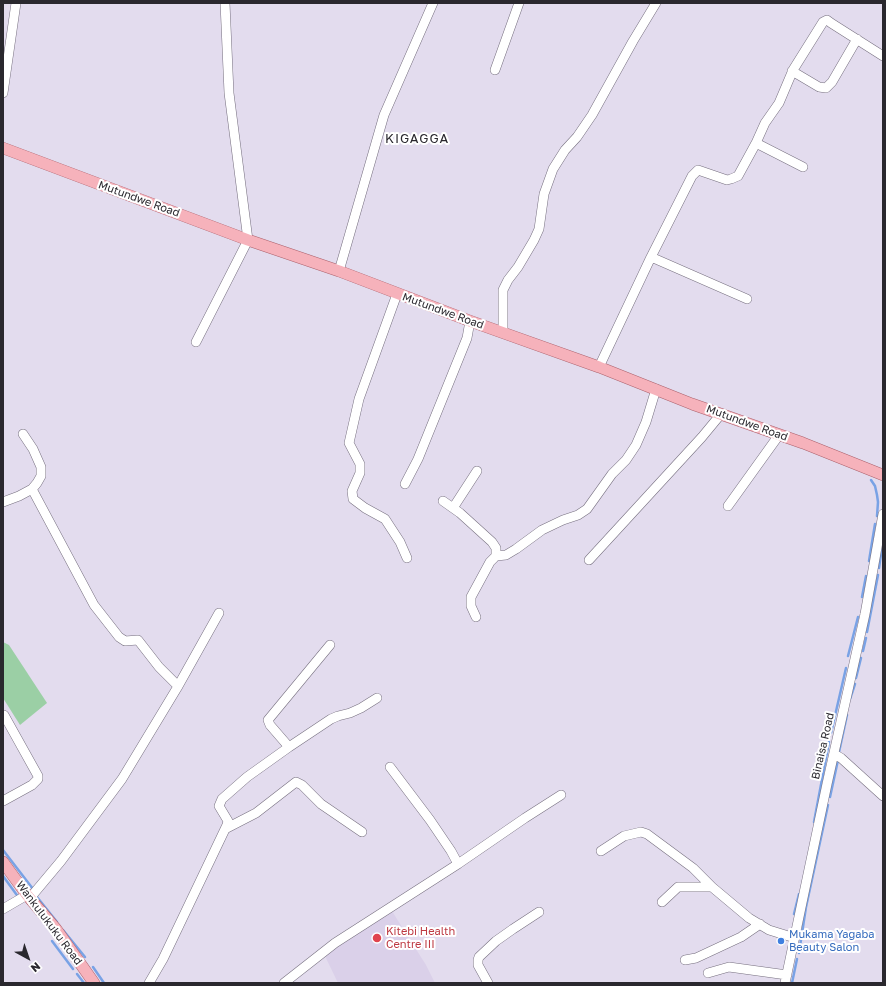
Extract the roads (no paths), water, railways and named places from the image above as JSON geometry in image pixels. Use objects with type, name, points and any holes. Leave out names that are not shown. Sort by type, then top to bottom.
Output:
[{"type":"main road","name":"Mutundwe Road","points":[[3,148],[248,240],[599,367],[656,390],[883,475]]},
{"type":"main road","name":"Wankulukuku Road","points":[[3,862],[28,896],[56,929],[94,983]]},
{"type":"street","points":[[3,93],[16,3]]},
{"type":"street","points":[[196,342],[248,240],[229,93],[225,3]]},
{"type":"street","points":[[339,272],[384,115],[433,3]]},
{"type":"street","points":[[495,70],[519,3]]},
{"type":"street","points":[[503,333],[503,290],[534,240],[539,229],[544,194],[553,169],[565,150],[592,115],[656,3]]},
{"type":"street","points":[[599,367],[692,176],[698,170],[727,180],[738,176],[756,143],[764,123],[778,102],[792,72],[823,22],[827,20],[883,56]]},
{"type":"street","points":[[792,72],[819,87],[826,88],[832,82],[857,39]]},
{"type":"street","points":[[756,143],[803,167]]},
{"type":"street","points":[[652,257],[747,299]]},
{"type":"street","points":[[397,294],[359,400],[348,443],[360,464],[360,473],[352,491],[353,499],[365,508],[385,519],[400,542],[407,558]]},
{"type":"street","points":[[405,484],[418,459],[464,344],[470,321]]},
{"type":"street","points":[[476,616],[470,606],[471,597],[490,562],[496,556],[506,555],[516,549],[542,530],[578,515],[587,509],[612,474],[623,464],[636,445],[646,422],[656,390]]},
{"type":"street","points":[[589,560],[702,437],[721,414]]},
{"type":"street","points":[[3,502],[32,489],[37,483],[42,472],[33,449],[23,434]]},
{"type":"street","points":[[728,506],[779,435]]},
{"type":"street","points":[[453,508],[476,471]]},
{"type":"street","points":[[32,489],[44,508],[49,522],[68,554],[94,605],[119,637],[125,641],[138,640],[159,667],[178,686]]},
{"type":"street","points":[[443,501],[492,542],[496,548],[496,556]]},
{"type":"street","name":"Binaisa Road","points":[[786,979],[865,614],[883,514]]},
{"type":"street","points":[[3,908],[28,896],[61,861],[122,779],[178,686],[219,613]]},
{"type":"street","points":[[289,747],[270,725],[268,720],[330,645]]},
{"type":"street","points":[[149,983],[163,959],[225,829],[228,821],[219,806],[222,799],[247,777],[289,747],[332,719],[361,708],[377,698]]},
{"type":"street","points":[[3,801],[32,785],[38,780],[38,776],[4,715]]},
{"type":"street","points":[[834,754],[841,758],[883,796]]},
{"type":"street","points":[[390,767],[430,820],[458,864]]},
{"type":"street","points":[[225,829],[256,812],[296,782],[302,785],[320,804],[362,832]]},
{"type":"street","points":[[284,983],[335,943],[458,864],[524,818],[561,795]]},
{"type":"street","points":[[601,851],[624,836],[641,832],[654,838],[693,868],[712,887],[749,918],[768,930],[795,938]]},
{"type":"street","points":[[662,902],[678,887],[712,887]]},
{"type":"street","points":[[488,983],[478,965],[479,957],[496,941],[539,912]]},
{"type":"street","points":[[685,960],[696,958],[736,940],[760,924]]},
{"type":"street","points":[[708,974],[729,967],[786,979]]},
{"type":"waterway","points":[[871,480],[875,486],[877,495],[877,516]]},
{"type":"waterway","points":[[869,561],[875,524]]},
{"type":"waterway","points":[[879,568],[883,540]]},
{"type":"waterway","points":[[867,632],[878,575]]},
{"type":"waterway","points":[[862,597],[866,576]]},
{"type":"waterway","points":[[848,656],[858,617]]},
{"type":"waterway","points":[[863,651],[866,638]]},
{"type":"waterway","points":[[856,678],[861,658]]},
{"type":"waterway","points":[[831,733],[846,668]]},
{"type":"waterway","points":[[850,699],[855,684]]},
{"type":"waterway","points":[[839,752],[847,715]]},
{"type":"waterway","points":[[814,822],[829,742]]},
{"type":"waterway","points":[[830,797],[838,760]]},
{"type":"waterway","points":[[799,953],[806,907],[828,805]]},
{"type":"waterway","points":[[3,850],[33,889]]},
{"type":"waterway","points":[[3,876],[19,898]]},
{"type":"waterway","points":[[794,914],[799,894]]},
{"type":"waterway","points":[[37,897],[57,922]]},
{"type":"waterway","points":[[63,930],[85,957]]},
{"type":"waterway","points":[[52,941],[73,969]]},
{"type":"waterway","points":[[792,983],[797,959]]},
{"type":"waterway","points":[[93,967],[104,983]]},
{"type":"waterway","points":[[77,974],[84,983]]},
{"type":"place","name":"Kitebi Health Centre III","points":[[377,938]]},
{"type":"place","name":"Mukama Yagaba Beauty Salon","points":[[781,941]]},
{"type":"district","name":"KIGAGGA","points":[[417,139]]}]
